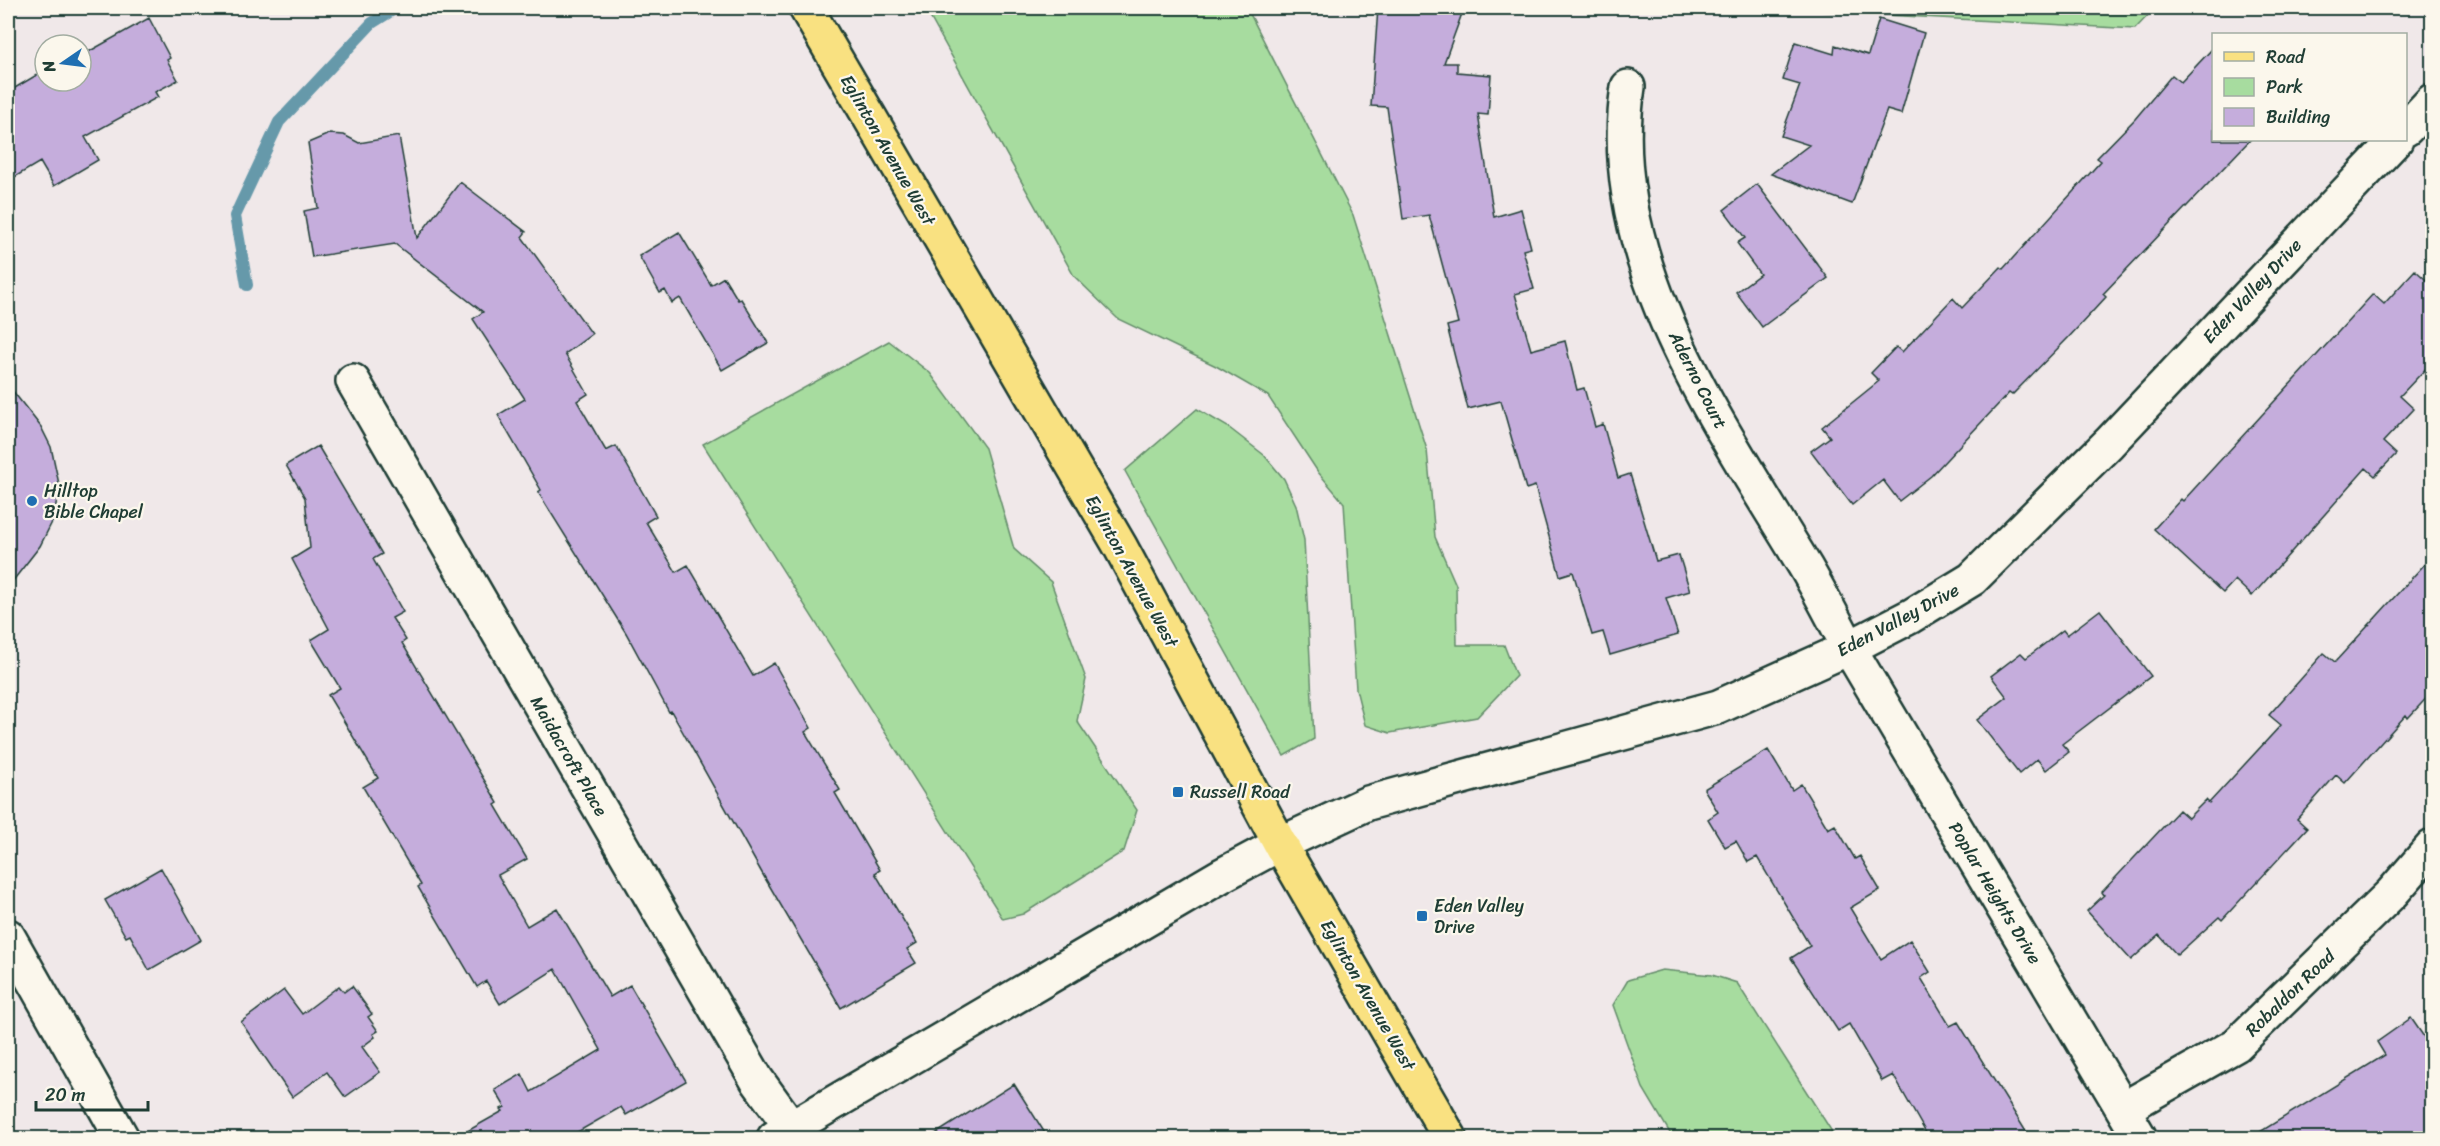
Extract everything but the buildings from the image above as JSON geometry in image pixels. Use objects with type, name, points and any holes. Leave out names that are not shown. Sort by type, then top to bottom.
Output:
[{"type":"main road","name":"Eglinton Avenue West","points":[[806,8],[1120,546],[1280,844],[1450,1138]]},
{"type":"street","name":"Aderno Court","points":[[1628,87],[1623,121],[1629,195],[1640,244],[1658,298],[1706,403],[1808,570],[1849,648]]},
{"type":"street","points":[[2407,128],[2433,101]]},
{"type":"street","name":"Eden Valley Drive","points":[[1280,844],[1368,803],[1718,707],[1849,648],[1911,616],[1972,579],[2109,443],[2395,141]]},
{"type":"street","name":"Maidacroft Place","points":[[353,381],[788,1135]]},
{"type":"street","name":"Poplar Heights Drive","points":[[1849,648],[2140,1138]]},
{"type":"street","points":[[788,1135],[1203,886],[1280,844]]},
{"type":"street","name":"Robaldon Road","points":[[2123,1109],[2236,1045],[2392,893],[2433,847]]},
{"type":"street","points":[[8,938],[122,1138]]},
{"type":"green space","points":[[925,8],[1247,8],[1353,215],[1427,450],[1435,537],[1456,585],[1457,645],[1504,645],[1516,676],[1477,717],[1390,733],[1365,725],[1356,689],[1344,503],[1318,472],[1268,396],[1216,366],[1118,319],[1074,276]]},
{"type":"green space","points":[[1764,8],[2155,8],[2135,29]]},
{"type":"green space","points":[[889,341],[930,373],[985,448],[1014,549],[1051,582],[1086,679],[1077,721],[1137,810],[1124,851],[1023,914],[1003,919],[703,444]]},
{"type":"green space","points":[[1197,409],[1228,427],[1264,455],[1284,479],[1296,505],[1304,540],[1314,739],[1284,756],[1125,471]]},
{"type":"green space","points":[[1662,970],[1712,975],[1737,983],[1836,1138],[1673,1138],[1643,1088],[1613,1005],[1628,980]]},
{"type":"waterway","points":[[247,285],[235,216],[279,122],[372,23],[396,8]]},
{"type":"place","name":"Hilltop Bible Chapel","points":[[32,501]]},
{"type":"place","name":"Russell Road","points":[[1178,792]]},
{"type":"place","name":"Eden Valley Drive","points":[[1422,916]]}]
